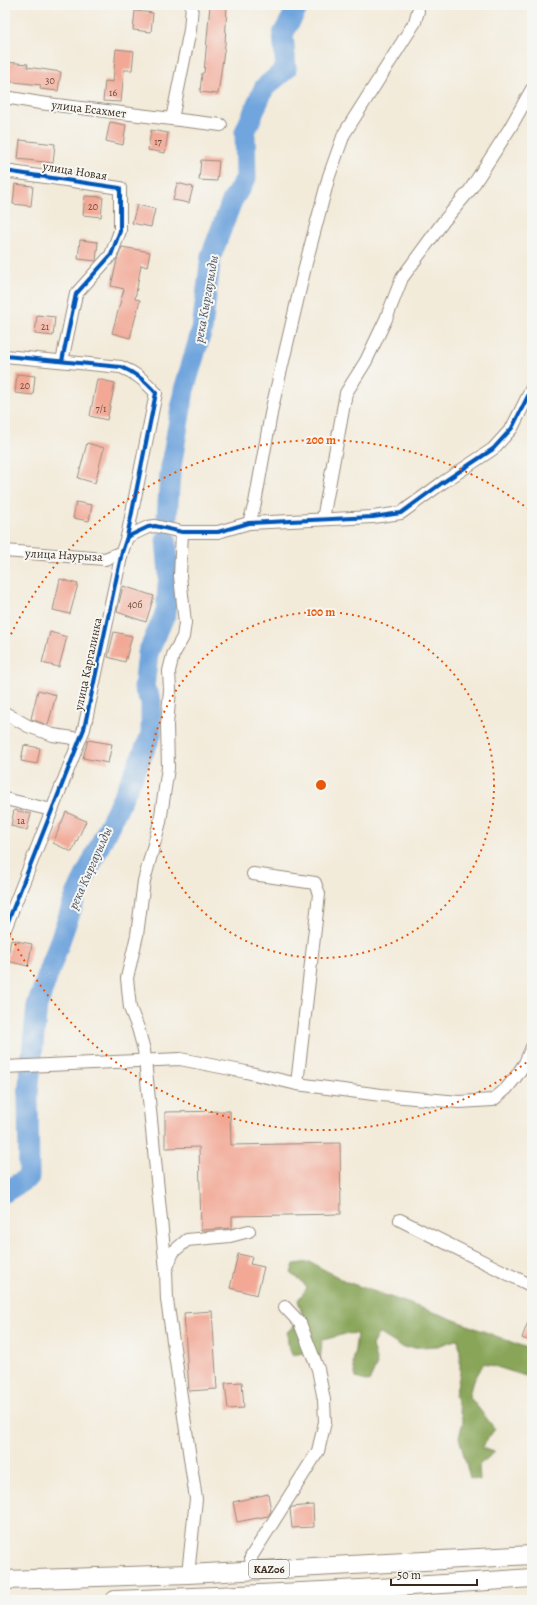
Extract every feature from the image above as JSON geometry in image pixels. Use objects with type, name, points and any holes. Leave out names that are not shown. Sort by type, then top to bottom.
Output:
[{"type":"highway","name":"KАZ06","points":[[5,1580],[188,1574],[532,1555]]},
{"type":"highway","name":"KАZ06","points":[[115,1600],[200,1599],[532,1578]]},
{"type":"street","points":[[172,119],[190,30],[192,5]]},
{"type":"street","points":[[249,523],[254,507],[272,408],[306,263],[329,176],[344,134],[414,22],[418,11]]},
{"type":"street","points":[[323,519],[346,393],[366,361],[386,319],[402,278],[443,222],[470,190],[510,128],[532,88]]},
{"type":"street","name":"улица Есахмет","points":[[5,97],[40,103],[221,125]]},
{"type":"street","name":"улица Новая","points":[[5,171],[120,188],[120,231],[111,255],[76,294],[62,361]]},
{"type":"street","points":[[5,356],[62,361]]},
{"type":"street","name":"улица Каргалинка","points":[[5,929],[84,729],[122,552],[127,537],[156,393],[145,380],[132,371],[121,367],[62,361]]},
{"type":"street","points":[[127,537],[148,527],[155,526],[182,532],[218,532],[249,523],[374,517],[401,512],[494,449],[512,428],[532,388]]},
{"type":"street","points":[[182,532],[180,576],[185,623],[183,637],[173,655],[169,671],[170,690],[167,725],[168,768],[160,822],[144,881],[137,935],[127,978],[130,1008],[138,1028],[146,1060],[166,1270],[167,1300],[196,1499],[188,1574]]},
{"type":"street","name":"улица Наурыза","points":[[5,551],[105,559],[122,552]]},
{"type":"street","points":[[5,713],[28,726],[53,735],[80,739]]},
{"type":"street","points":[[5,798],[52,810]]},
{"type":"street","points":[[253,874],[314,883],[319,894],[297,1084]]},
{"type":"street","points":[[5,1067],[180,1059],[297,1084],[381,1095],[459,1102],[493,1100],[506,1089],[515,1078],[525,1063],[532,1047]]},
{"type":"street","points":[[400,1220],[532,1286]]},
{"type":"street","points":[[166,1270],[173,1252],[187,1240],[230,1236],[249,1231]]},
{"type":"street","points":[[252,1570],[251,1556],[318,1451],[325,1422],[324,1400],[318,1369],[300,1323],[285,1307]]},
{"type":"green space","points":[[310,1262],[347,1282],[439,1314],[532,1350],[532,1378],[484,1363],[472,1384],[469,1396],[495,1429],[481,1448],[495,1452],[479,1465],[480,1480],[470,1478],[459,1437],[463,1422],[455,1395],[460,1373],[460,1350],[458,1339],[438,1346],[403,1348],[379,1333],[372,1345],[377,1364],[369,1382],[356,1378],[353,1364],[357,1334],[344,1334],[322,1340],[320,1362],[304,1353],[292,1355],[288,1345],[287,1332],[303,1318],[298,1300],[307,1288],[291,1273],[294,1264]]},
{"type":"building","points":[[210,5],[227,5],[225,44],[218,94],[200,92],[202,73],[204,73]]},
{"type":"building","points":[[135,11],[153,13],[151,32],[133,30]]},
{"type":"building","points":[[116,49],[134,51],[132,70],[124,70],[121,102],[103,101],[105,81],[113,82]]},
{"type":"building","points":[[5,62],[28,64],[27,67],[61,72],[58,91],[40,89],[41,85],[5,81]]},
{"type":"building","points":[[110,122],[126,125],[123,145],[106,141]]},
{"type":"building","points":[[151,130],[168,133],[165,153],[148,150]]},
{"type":"building","points":[[20,140],[55,144],[53,163],[18,159]]},
{"type":"building","points":[[201,160],[219,161],[217,181],[199,180]]},
{"type":"building","points":[[177,183],[193,187],[189,203],[173,200]]},
{"type":"building","points":[[15,184],[33,186],[31,206],[13,204]]},
{"type":"building","points":[[85,196],[103,197],[101,217],[83,215]]},
{"type":"building","points":[[137,205],[155,209],[151,227],[132,223]]},
{"type":"building","points":[[80,240],[98,242],[96,261],[78,259]]},
{"type":"building","points":[[122,247],[150,252],[147,267],[141,265],[135,299],[140,300],[130,338],[112,333],[124,289],[111,286],[117,260]]},
{"type":"building","points":[[37,315],[55,317],[53,336],[35,334]]},
{"type":"building","points":[[17,374],[35,376],[33,395],[15,393]]},
{"type":"building","points":[[97,379],[115,383],[107,420],[90,416]]},
{"type":"building","points":[[87,443],[104,448],[95,483],[78,478]]},
{"type":"building","points":[[76,502],[92,505],[89,521],[73,518]]},
{"type":"building","points":[[60,579],[78,584],[70,614],[53,610]]},
{"type":"building","points":[[123,586],[154,596],[146,622],[117,612]]},
{"type":"building","points":[[50,632],[67,637],[59,667],[42,663]]},
{"type":"building","points":[[114,632],[132,636],[125,662],[108,657]]},
{"type":"building","points":[[38,690],[56,695],[48,725],[31,719]]},
{"type":"building","points":[[88,740],[112,744],[108,763],[83,758]]},
{"type":"building","points":[[24,745],[40,748],[37,764],[21,761]]},
{"type":"building","points":[[14,810],[31,814],[27,830],[11,826]]},
{"type":"building","points":[[66,812],[86,821],[72,852],[53,843]]},
{"type":"building","points":[[11,940],[32,944],[28,966],[7,961]]},
{"type":"building","points":[[230,1111],[231,1145],[340,1143],[341,1214],[232,1216],[232,1228],[201,1230],[199,1147],[165,1148],[165,1112]]},
{"type":"building","points":[[238,1254],[252,1257],[250,1264],[264,1267],[257,1295],[230,1288]]},
{"type":"building","points":[[212,1311],[217,1389],[189,1391],[184,1313]]},
{"type":"building","points":[[532,1314],[532,1342],[522,1338]]},
{"type":"building","points":[[242,1382],[244,1408],[228,1409],[225,1383]]},
{"type":"building","points":[[268,1494],[271,1511],[268,1516],[237,1522],[233,1502]]},
{"type":"building","points":[[313,1505],[314,1527],[292,1528],[290,1509],[292,1507]]},
{"type":"waterway","name":"река Кыргауылды","points":[[167,518],[170,473],[184,390],[202,329],[211,256],[232,201],[246,178],[245,132],[264,88],[286,69],[283,34],[299,5]]},
{"type":"waterway","name":"река Кыргауылды","points":[[5,1192],[29,1177],[28,1094],[37,1006],[76,895],[151,735],[151,701],[144,688],[148,653],[166,612],[169,573],[166,540]]},
{"type":"cycle path","points":[[5,171],[120,188],[120,231],[111,255],[76,294],[62,361]]},
{"type":"cycle path","points":[[5,356],[121,367],[140,378],[156,393],[127,537],[122,552],[84,729],[5,929]]},
{"type":"cycle path","points":[[127,537],[148,527],[155,526],[182,532],[218,532],[249,523],[373,517],[401,513],[442,483],[493,449],[512,428],[532,388]]}]
